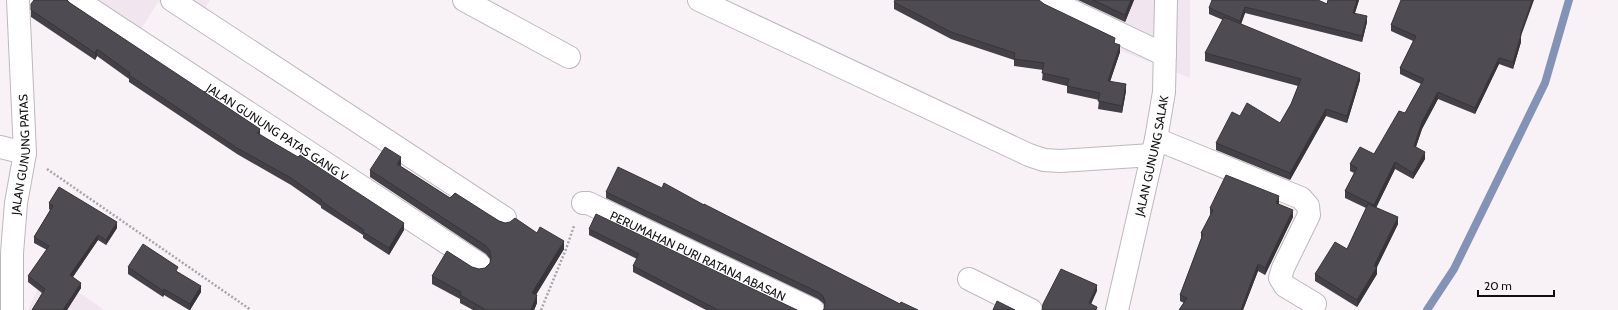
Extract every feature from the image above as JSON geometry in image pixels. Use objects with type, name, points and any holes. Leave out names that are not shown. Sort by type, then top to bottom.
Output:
[{"type":"street","name":"JALAN GUNUNG PATAS","points":[[12,310],[12,253],[16,203],[25,154],[18,0]]},
{"type":"street","name":"JALAN GUNUNG PATAS GANG V","points":[[77,0],[479,264]]},
{"type":"street","points":[[172,0],[505,218]]},
{"type":"street","points":[[464,0],[569,57]]},
{"type":"street","points":[[699,0],[1029,155],[1044,160],[1060,161],[1154,147],[1301,198],[1308,206],[1309,215],[1282,268],[1280,278],[1285,286],[1314,304]]},
{"type":"street","points":[[1049,0],[1165,55]]},
{"type":"street","name":"JALAN GUNUNG SALAK","points":[[1117,310],[1154,147],[1164,92],[1166,0]]},
{"type":"street","points":[[0,147],[25,154]]},
{"type":"street","name":"PERUMAHAN PURI RATANA ABASAN","points":[[582,203],[588,203],[813,310]]},
{"type":"street","points":[[969,279],[1031,310]]},
{"type":"path","points":[[25,154],[251,310]]},
{"type":"path","points":[[541,310],[566,249],[582,203]]},
{"type":"shaded area","points":[[69,0],[210,0],[196,26],[158,2],[133,42]]},
{"type":"shaded area","points":[[1001,0],[1190,0],[1190,78],[1037,18]]},
{"type":"shaded area","points":[[47,270],[104,310],[28,310]]},
{"type":"building","points":[[34,0],[67,0],[260,129],[257,133],[298,157],[300,155],[404,223],[389,248],[363,232],[364,230],[321,201],[322,200],[291,178],[237,148],[129,75],[130,73],[97,49],[95,53],[31,10],[31,4]]},
{"type":"building","points":[[895,0],[1039,0],[1044,4],[1115,38],[1114,43],[1120,45],[1108,81],[1126,84],[1122,106],[1098,101],[1100,93],[1067,86],[1069,79],[1042,73],[1044,63],[1014,59],[1015,53],[951,32],[894,2]]},
{"type":"building","points":[[1093,0],[1131,0],[1125,15]]},
{"type":"building","points":[[1212,0],[1318,0],[1327,4],[1328,0],[1357,0],[1353,13],[1367,16],[1362,36],[1245,7],[1240,21],[1209,8]]},
{"type":"building","points":[[1401,0],[1532,0],[1520,35],[1513,62],[1499,58],[1475,108],[1438,92],[1422,122],[1414,146],[1425,152],[1413,173],[1395,162],[1374,205],[1345,191],[1357,168],[1350,164],[1360,147],[1374,154],[1399,111],[1405,113],[1424,79],[1400,68],[1416,36],[1391,25]]},
{"type":"building","points":[[1224,17],[1360,73],[1347,116],[1326,109],[1290,173],[1216,143],[1232,112],[1240,116],[1247,103],[1280,123],[1291,104],[1301,79],[1205,53]]},
{"type":"building","points":[[385,147],[401,157],[397,164],[450,198],[455,193],[499,221],[505,223],[510,222],[515,218],[537,233],[540,227],[564,241],[532,293],[537,295],[531,310],[486,310],[460,295],[461,292],[432,276],[447,251],[472,267],[479,269],[485,268],[490,263],[490,251],[486,246],[370,170]]},
{"type":"building","points":[[618,167],[662,188],[664,183],[704,205],[900,304],[901,302],[918,310],[823,310],[825,302],[823,296],[818,292],[606,192]]},
{"type":"building","points":[[1226,175],[1279,196],[1276,203],[1293,210],[1265,268],[1258,264],[1241,310],[1179,310],[1187,298],[1180,295],[1203,234],[1201,233],[1213,210],[1210,208]]},
{"type":"building","points":[[59,187],[117,222],[106,240],[98,235],[70,275],[81,283],[63,310],[32,310],[45,289],[28,276],[49,246],[34,237],[53,206],[49,203]]},
{"type":"building","points":[[1368,204],[1398,217],[1374,266],[1377,267],[1357,300],[1315,274],[1335,242],[1347,249]]},
{"type":"building","points":[[596,214],[797,310],[718,310],[633,266],[639,254],[589,229]]},
{"type":"building","points":[[143,244],[178,267],[176,271],[201,286],[190,304],[164,289],[163,291],[128,267]]},
{"type":"building","points":[[1061,269],[1097,285],[1089,303],[1097,307],[1096,310],[1042,310],[1043,304]]},
{"type":"building","points":[[997,301],[1015,310],[993,310]]},
{"type":"waterway","points":[[1427,310],[1454,269],[1545,83],[1569,0]]}]
